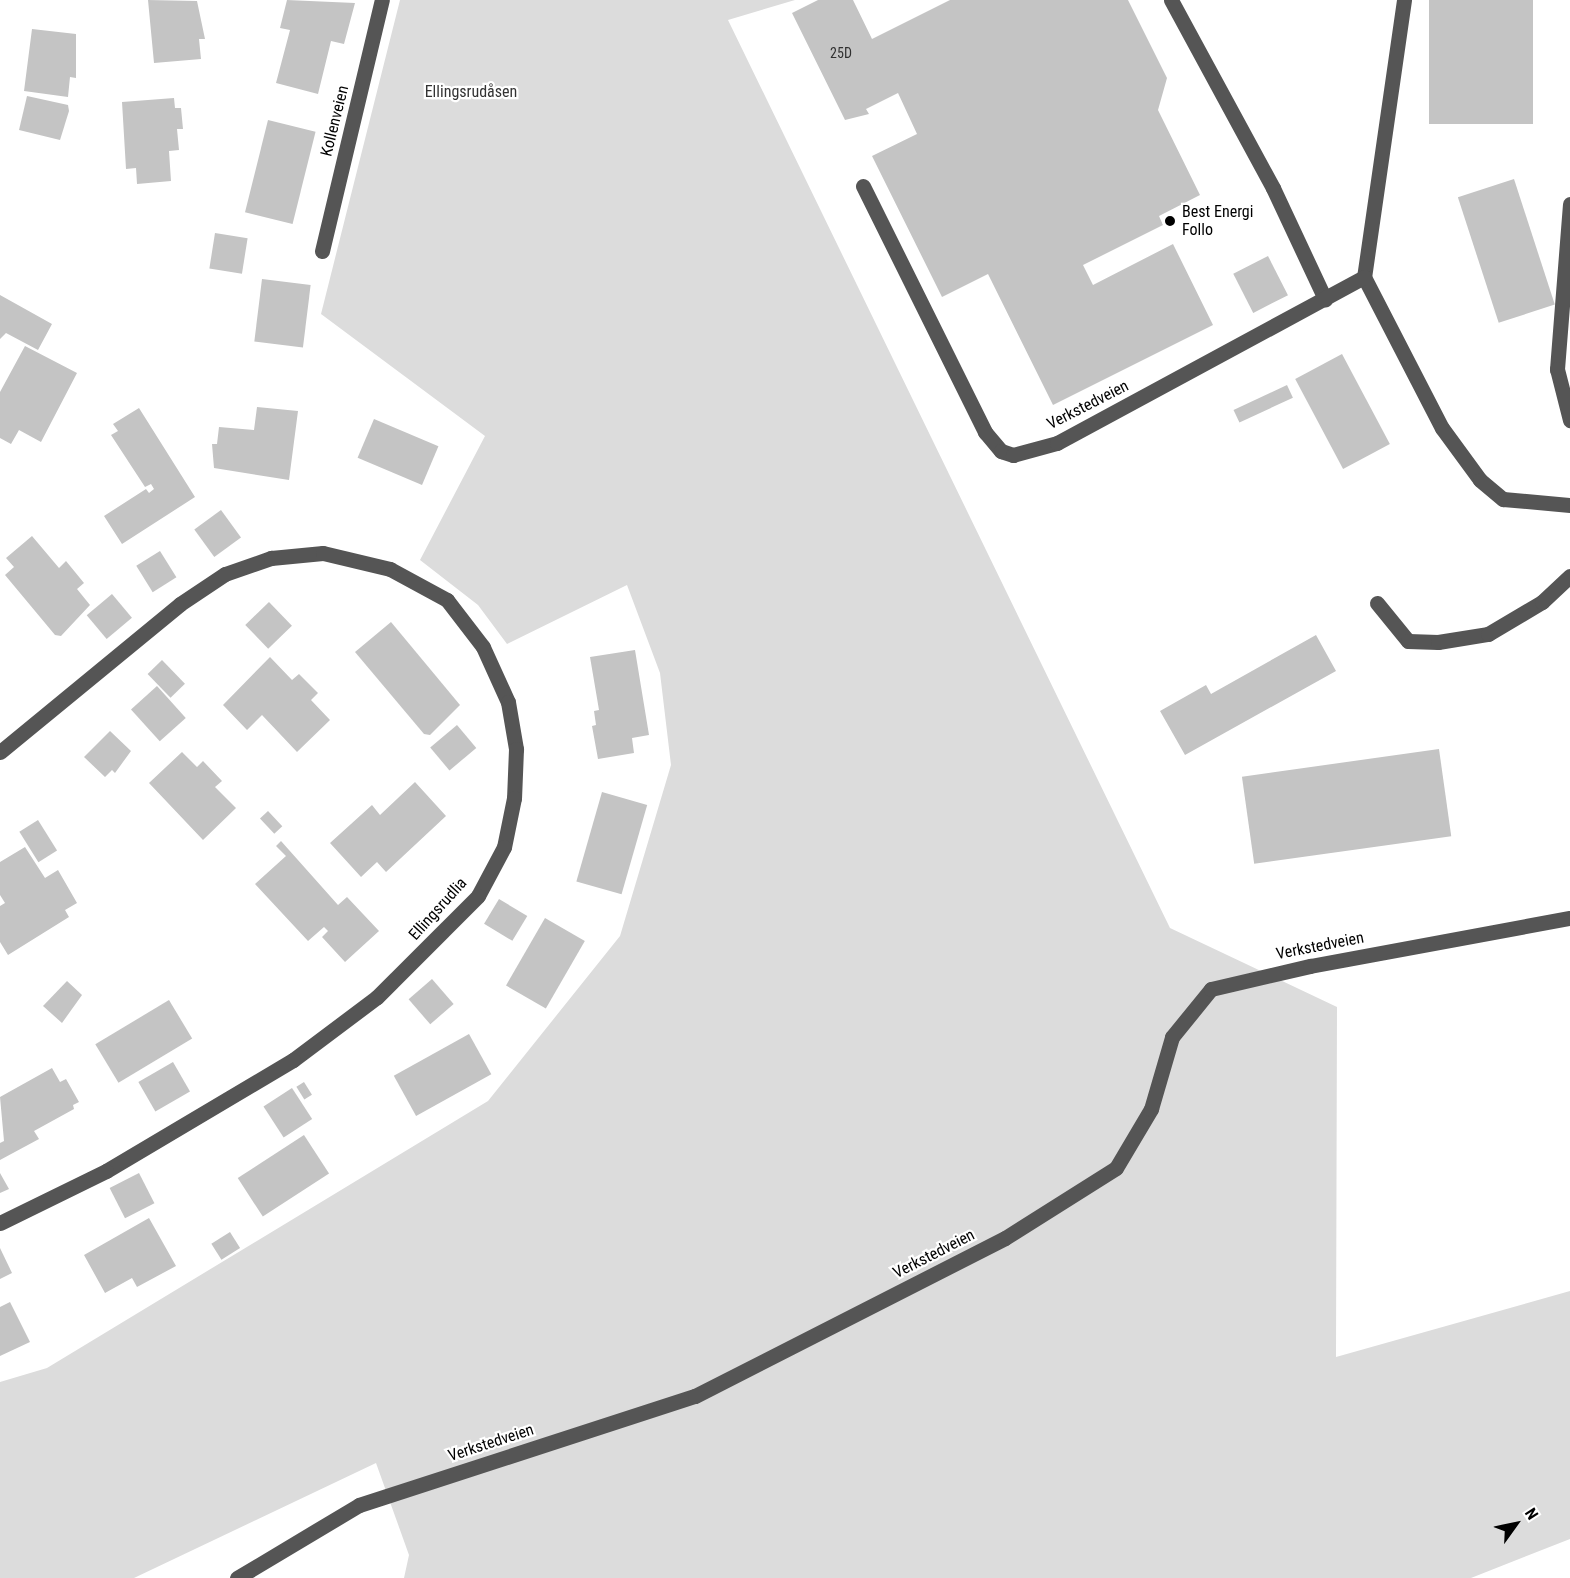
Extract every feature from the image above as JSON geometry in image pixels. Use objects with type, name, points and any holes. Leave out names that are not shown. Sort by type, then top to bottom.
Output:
[{"type":"street","name":"Kollenveien","points":[[322,251],[382,0]]},
{"type":"street","points":[[1171,0],[1273,188],[1325,299]]},
{"type":"street","points":[[1404,0],[1364,277],[1442,428],[1480,480],[1503,499],[1570,505]]},
{"type":"street","name":"Verkstedveien","points":[[862,186],[985,432],[1001,451],[1013,455],[1057,443],[1364,277]]},
{"type":"street","points":[[1570,204],[1557,369],[1570,420]]},
{"type":"street","name":"Ellingsrudlia","points":[[0,1223],[106,1171],[293,1060],[376,997],[478,896],[504,847],[514,798],[516,749],[508,702],[483,647],[447,600],[390,569],[323,553],[271,558],[225,574],[180,604],[2,746]]},
{"type":"street","points":[[1377,603],[1408,641],[1438,642],[1488,634],[1542,602],[1570,576]]},
{"type":"street","name":"Verkstedveien","points":[[237,1578],[359,1505],[695,1396],[1005,1238],[1116,1168],[1151,1109],[1172,1037],[1211,989],[1310,966],[1570,918]]},
{"type":"green space","name":"Ellingsrudåsen","points":[[400,0],[795,0],[728,20],[1170,928],[1337,1007],[1336,1357],[1570,1291],[1570,1539],[1471,1578],[404,1578],[409,1555],[376,1463],[134,1578],[0,1578],[0,1382],[47,1368],[488,1101],[620,936],[671,765],[660,673],[627,585],[507,644],[478,605],[420,560],[485,436],[321,314]]},
{"type":"building","points":[[148,0],[197,1],[205,39],[199,39],[201,59],[154,63]]},
{"type":"building","points":[[287,0],[355,3],[344,44],[331,41],[318,94],[276,83],[290,30],[280,28]]},
{"type":"building","points":[[818,0],[853,0],[872,39],[950,0],[1128,0],[1167,78],[1158,110],[1200,195],[1159,216],[1163,225],[1083,265],[1093,285],[1173,244],[1213,325],[1053,405],[988,274],[942,297],[872,156],[917,134],[898,93],[866,109],[869,114],[845,120],[792,13]]},
{"type":"building","points":[[1429,0],[1533,0],[1533,124],[1429,124]]},
{"type":"building","points":[[32,29],[76,34],[76,78],[70,77],[68,97],[24,91]]},
{"type":"building","points":[[27,96],[68,105],[69,111],[60,140],[19,130]]},
{"type":"building","points":[[174,98],[175,108],[181,108],[183,129],[177,129],[179,150],[169,151],[171,181],[137,184],[136,168],[126,169],[122,102]]},
{"type":"building","points":[[268,120],[316,132],[293,224],[245,212]]},
{"type":"building","points":[[1514,179],[1555,305],[1499,323],[1458,197]]},
{"type":"building","points":[[215,233],[248,238],[242,274],[209,269]]},
{"type":"building","points":[[1268,256],[1288,295],[1253,313],[1233,274]]},
{"type":"building","points":[[262,279],[311,285],[303,348],[254,342]]},
{"type":"building","points":[[0,295],[52,324],[38,350],[6,333],[0,339]]},
{"type":"building","points":[[25,346],[77,373],[41,442],[19,430],[11,444],[0,438],[0,392]]},
{"type":"building","points":[[1342,354],[1390,444],[1343,469],[1295,379]]},
{"type":"building","points":[[1287,385],[1293,398],[1239,423],[1234,410]]},
{"type":"building","points":[[257,407],[298,411],[289,480],[214,468],[212,444],[217,444],[219,427],[254,430]]},
{"type":"building","points":[[139,408],[195,497],[122,544],[104,516],[146,489],[149,493],[154,489],[151,484],[145,487],[111,435],[118,431],[113,424]]},
{"type":"building","points":[[374,419],[438,446],[422,485],[358,458]]},
{"type":"building","points":[[221,510],[241,538],[214,557],[194,529]]},
{"type":"building","points":[[32,536],[59,568],[66,561],[84,583],[77,589],[90,605],[61,636],[55,635],[5,575],[14,567],[6,558]]},
{"type":"building","points":[[160,551],[176,577],[153,592],[136,566]]},
{"type":"building","points":[[112,594],[132,618],[107,639],[87,615]]},
{"type":"building","points":[[269,602],[292,626],[268,649],[245,625]]},
{"type":"building","points":[[391,622],[460,705],[430,735],[424,734],[355,652]]},
{"type":"building","points":[[1316,635],[1336,671],[1185,755],[1160,711],[1206,685],[1211,694]]},
{"type":"building","points":[[635,650],[649,735],[632,738],[634,753],[598,759],[592,726],[596,725],[594,711],[599,710],[590,657]]},
{"type":"building","points":[[270,657],[292,680],[299,674],[318,693],[311,700],[330,720],[297,752],[262,715],[247,730],[223,705]]},
{"type":"building","points":[[162,660],[185,684],[171,698],[148,674]]},
{"type":"building","points":[[157,686],[186,718],[160,741],[131,709]]},
{"type":"building","points":[[457,725],[476,748],[449,770],[430,747]]},
{"type":"building","points":[[110,731],[131,751],[115,773],[112,770],[105,777],[84,757]]},
{"type":"building","points":[[1439,749],[1451,836],[1254,864],[1242,777]]},
{"type":"building","points":[[182,752],[197,767],[203,761],[222,781],[215,787],[236,808],[203,840],[149,783]]},
{"type":"building","points":[[415,782],[446,816],[386,872],[377,862],[361,877],[330,843],[372,805],[380,815]]},
{"type":"building","points":[[602,792],[647,805],[622,894],[576,881]]},
{"type":"building","points":[[268,811],[282,826],[274,834],[260,819]]},
{"type":"building","points":[[38,820],[57,851],[38,862],[19,832]]},
{"type":"building","points":[[281,841],[338,905],[347,897],[379,931],[345,962],[322,937],[328,931],[324,927],[308,941],[255,884],[286,856],[276,846]]},
{"type":"building","points":[[25,847],[45,878],[58,870],[77,903],[65,910],[69,917],[8,955],[0,942],[0,906],[5,903],[0,895],[0,862]]},
{"type":"building","points":[[499,899],[527,916],[512,941],[484,924]]},
{"type":"building","points":[[545,918],[585,941],[546,1009],[506,986]]},
{"type":"building","points":[[432,979],[454,1004],[430,1024],[409,999]]},
{"type":"building","points":[[67,981],[82,995],[62,1023],[43,1006]]},
{"type":"building","points":[[169,1000],[192,1039],[118,1083],[95,1044]]},
{"type":"building","points":[[469,1034],[491,1074],[416,1116],[394,1076]]},
{"type":"building","points":[[173,1062],[190,1091],[155,1111],[138,1082]]},
{"type":"building","points":[[52,1068],[60,1082],[66,1079],[79,1102],[73,1105],[74,1109],[34,1131],[39,1139],[0,1160],[0,1143],[4,1141],[0,1097]]},
{"type":"building","points":[[304,1082],[312,1095],[304,1099],[296,1087]]},
{"type":"building","points":[[292,1088],[312,1119],[284,1138],[263,1107]]},
{"type":"building","points":[[304,1135],[329,1174],[263,1217],[238,1178]]},
{"type":"building","points":[[0,1173],[9,1189],[0,1193]]},
{"type":"building","points":[[139,1173],[154,1203],[125,1218],[110,1188]]},
{"type":"building","points":[[149,1218],[176,1266],[137,1287],[132,1278],[105,1293],[84,1255]]},
{"type":"building","points":[[230,1232],[240,1248],[221,1260],[211,1244]]},
{"type":"building","points":[[0,1248],[12,1273],[0,1279]]},
{"type":"building","points":[[10,1302],[30,1342],[0,1356],[0,1307]]},
{"type":"place","name":"Best Energi Follo","points":[[1170,221]]}]
